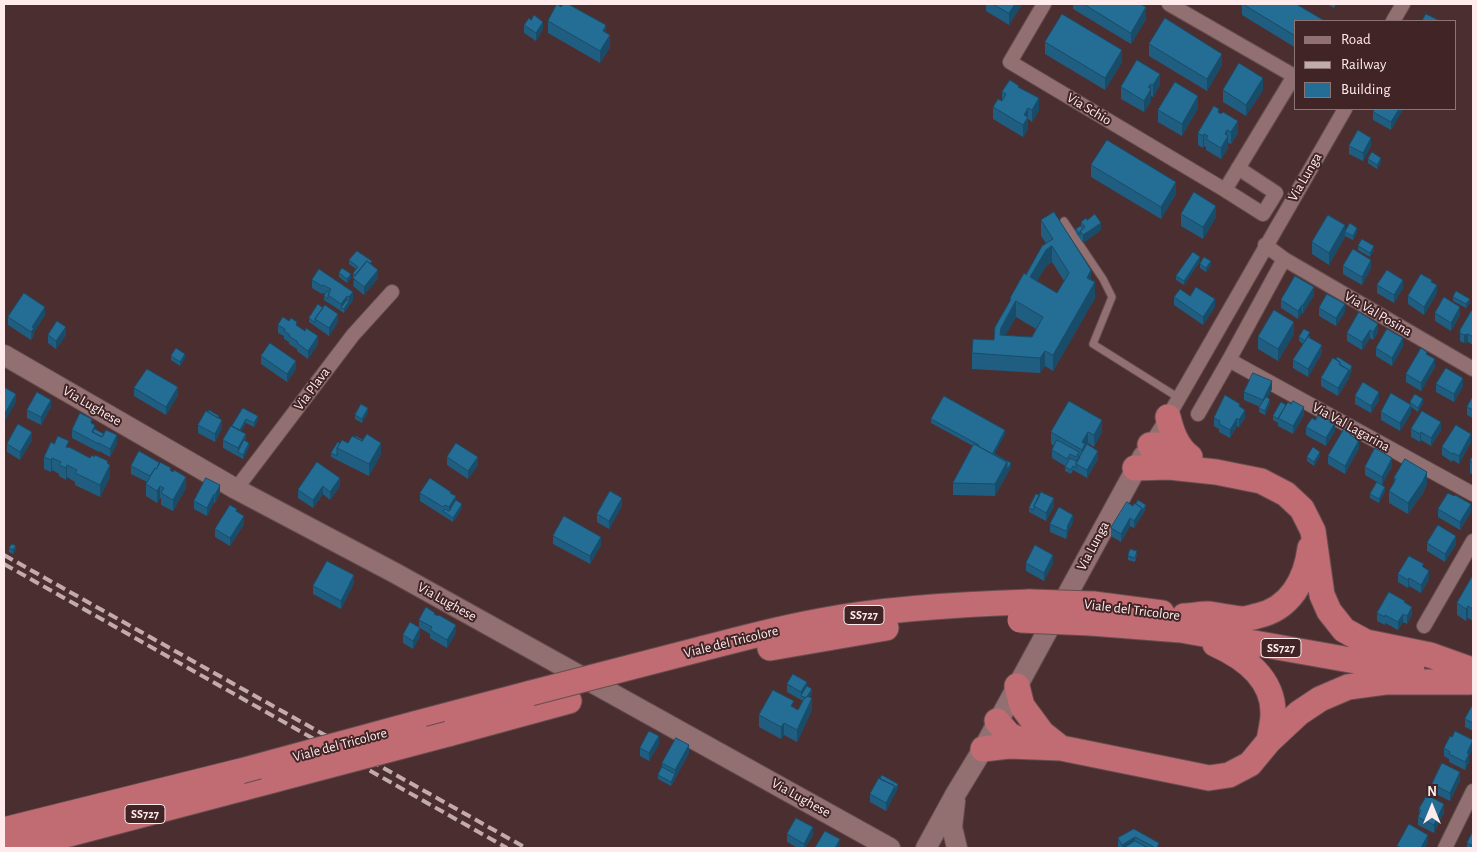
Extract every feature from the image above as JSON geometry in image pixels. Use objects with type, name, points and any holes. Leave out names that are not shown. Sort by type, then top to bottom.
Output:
[{"type":"highway","points":[[1174,407],[1172,431],[1184,462]]},
{"type":"highway","points":[[1150,445],[1167,446],[1184,462],[1216,472],[1261,481],[1286,494],[1302,509],[1313,531],[1322,595],[1329,611],[1344,630],[1366,642],[1430,655],[1472,676]]},
{"type":"highway","points":[[1135,468],[1169,467],[1184,462]]},
{"type":"highway","points":[[1182,623],[1206,614],[1243,619],[1266,614],[1281,606],[1294,593],[1308,565],[1313,531]]},
{"type":"highway","name":"Viale del Tricolore","points":[[16,848],[569,701],[704,656],[820,621],[897,611],[984,604],[1025,611],[1092,613],[1182,623],[1472,676]]},
{"type":"highway","points":[[1182,623],[1248,662],[1264,680],[1271,696],[1273,714],[1269,741]]},
{"type":"highway","name":"Viale del Tricolore","points":[[4,830],[241,772],[531,693],[704,656]]},
{"type":"highway","points":[[983,749],[1047,743],[1209,778],[1229,775],[1250,764],[1269,741],[1298,713],[1320,699],[1348,687],[1385,682],[1472,676]]},
{"type":"highway","points":[[1017,686],[1022,706],[1047,743]]},
{"type":"highway","points":[[997,721],[1013,721],[1024,724],[1047,743]]},
{"type":"main road","name":"Via Lughese","points":[[4,355],[236,489],[395,573],[869,843],[890,848]]},
{"type":"main road","name":"Via Lunga","points":[[926,848],[983,749],[1135,468],[1150,445]]},
{"type":"main road","points":[[955,795],[952,827],[957,848]]},
{"type":"street","name":"Via Schio","points":[[1044,4],[1010,62],[1262,214],[1276,193],[1238,168]]},
{"type":"street","points":[[1170,4],[1294,76]]},
{"type":"street","points":[[1394,20],[1403,4]]},
{"type":"street","points":[[1225,190],[1294,79]]},
{"type":"street","name":"Via Lunga","points":[[1150,445],[1174,407],[1344,110]]},
{"type":"street","points":[[1198,414],[1284,259],[1266,246]]},
{"type":"street","name":"Via Val Posina","points":[[1284,259],[1473,370]]},
{"type":"street","name":"Via Plava","points":[[236,489],[353,335],[392,292]]},
{"type":"street","name":"Via Val Lagarina","points":[[1229,360],[1473,494]]},
{"type":"street","points":[[1424,626],[1473,541]]},
{"type":"street","points":[[1445,848],[1473,791]]},
{"type":"lane","points":[[1064,221],[1103,279],[1112,297],[1093,344],[1174,407]]},
{"type":"building","points":[[557,4],[561,7],[563,4],[568,4],[606,25],[603,31],[610,35],[600,51],[548,21]]},
{"type":"building","points":[[993,4],[1015,4],[1009,13]]},
{"type":"building","points":[[1084,4],[1140,4],[1146,7],[1131,33]]},
{"type":"building","points":[[1243,4],[1296,4],[1323,20],[1294,20],[1294,35]]},
{"type":"building","points":[[1062,14],[1122,50],[1105,78],[1045,42]]},
{"type":"building","points":[[1426,14],[1438,20],[1423,20]]},
{"type":"building","points":[[534,15],[543,22],[536,33],[524,25]]},
{"type":"building","points":[[1165,18],[1222,54],[1207,79],[1149,44]]},
{"type":"building","points":[[1137,60],[1160,74],[1153,85],[1151,84],[1148,87],[1151,89],[1144,101],[1121,87]]},
{"type":"building","points":[[1239,63],[1263,78],[1246,105],[1223,90]]},
{"type":"building","points":[[1010,80],[1018,87],[1039,98],[1032,110],[1028,108],[1024,115],[1028,117],[1023,125],[993,107],[998,99],[1002,101],[1006,94],[1002,92]]},
{"type":"building","points":[[1175,82],[1198,96],[1182,124],[1158,110]]},
{"type":"building","points":[[1214,106],[1219,109],[1218,112],[1221,114],[1223,112],[1238,121],[1231,132],[1227,130],[1225,134],[1228,136],[1221,148],[1206,139],[1208,136],[1198,133]]},
{"type":"building","points":[[1374,110],[1398,110],[1391,122],[1373,112]]},
{"type":"building","points":[[1358,130],[1371,138],[1363,153],[1349,146]]},
{"type":"building","points":[[1107,140],[1176,182],[1161,207],[1091,165]]},
{"type":"building","points":[[1372,152],[1381,158],[1377,165],[1368,159]]},
{"type":"building","points":[[1194,192],[1216,206],[1203,227],[1181,214]]},
{"type":"building","points":[[1054,212],[1091,270],[1087,278],[1095,282],[1053,355],[1045,351],[1040,358],[972,353],[973,339],[994,340],[995,327],[1024,273],[1026,275],[1042,246],[1053,239],[1041,220]],"holes":[[[1052,246],[1069,273],[1057,293],[1030,277],[1046,250]],[[1016,301],[1043,317],[1032,337],[1000,335],[1001,328]]]},
{"type":"building","points":[[1095,214],[1101,223],[1083,235],[1080,231],[1085,227],[1081,222]]},
{"type":"building","points":[[1328,215],[1345,225],[1329,253],[1312,242]]},
{"type":"building","points":[[1350,223],[1357,228],[1353,236],[1345,232]]},
{"type":"building","points":[[1081,226],[1083,229],[1080,231],[1080,235],[1076,229]]},
{"type":"building","points":[[1362,239],[1374,246],[1370,253],[1358,246]]},
{"type":"building","points":[[1353,249],[1371,260],[1362,277],[1343,266]]},
{"type":"building","points":[[357,251],[372,261],[370,264],[367,261],[355,276],[353,273],[358,267],[349,260]]},
{"type":"building","points":[[1193,252],[1200,257],[1184,281],[1176,276]]},
{"type":"building","points":[[1204,257],[1211,261],[1206,268],[1200,264]]},
{"type":"building","points":[[367,261],[378,270],[364,287],[353,278]]},
{"type":"building","points":[[342,268],[351,274],[347,279],[339,273]]},
{"type":"building","points":[[319,269],[353,292],[341,304],[328,295],[331,289],[312,280]]},
{"type":"building","points":[[1387,270],[1403,280],[1394,295],[1377,285]]},
{"type":"building","points":[[1421,274],[1437,285],[1424,307],[1408,296]]},
{"type":"building","points":[[1295,276],[1314,287],[1298,311],[1281,300]]},
{"type":"building","points":[[1196,287],[1215,299],[1203,317],[1174,297],[1180,289],[1190,296]]},
{"type":"building","points":[[328,291],[330,292],[328,299],[324,296]]},
{"type":"building","points":[[1456,291],[1470,299],[1466,304],[1453,297]]},
{"type":"building","points":[[24,293],[45,307],[32,327],[34,328],[31,332],[8,317]]},
{"type":"building","points":[[1327,294],[1345,304],[1336,318],[1319,308]]},
{"type":"building","points":[[1444,297],[1460,307],[1451,323],[1435,313]]},
{"type":"building","points":[[347,300],[349,301],[344,309],[341,308]]},
{"type":"building","points":[[318,304],[323,308],[315,319],[315,323],[309,318]]},
{"type":"building","points":[[325,305],[338,314],[329,328],[315,319]]},
{"type":"building","points":[[1274,310],[1294,322],[1278,349],[1258,337]]},
{"type":"building","points":[[1473,310],[1473,337],[1460,333]]},
{"type":"building","points":[[1359,312],[1378,324],[1373,332],[1370,330],[1362,342],[1347,333]]},
{"type":"building","points":[[283,317],[289,321],[291,318],[297,322],[296,325],[305,331],[306,328],[318,336],[308,351],[289,336],[284,331],[285,329],[278,325]]},
{"type":"building","points":[[57,321],[66,327],[56,341],[48,335]]},
{"type":"building","points":[[1304,329],[1310,332],[1305,341],[1299,337]]},
{"type":"building","points":[[1387,329],[1403,338],[1392,358],[1376,348]]},
{"type":"building","points":[[1308,337],[1322,345],[1308,369],[1293,360]]},
{"type":"building","points":[[270,343],[296,361],[287,374],[261,356]]},
{"type":"building","points":[[176,348],[185,354],[180,362],[171,356]]},
{"type":"building","points":[[1421,348],[1427,352],[1426,354],[1435,359],[1421,383],[1406,374]]},
{"type":"building","points":[[1338,357],[1352,366],[1349,372],[1349,370],[1340,365],[1340,362],[1336,359]]},
{"type":"building","points":[[1333,358],[1349,370],[1338,388],[1321,378]]},
{"type":"building","points":[[1446,368],[1463,378],[1454,394],[1436,384]]},
{"type":"building","points":[[147,369],[178,387],[166,407],[134,388]]},
{"type":"building","points":[[1253,373],[1272,381],[1263,400],[1244,392]]},
{"type":"building","points":[[1363,382],[1379,392],[1371,406],[1355,396]]},
{"type":"building","points":[[4,387],[16,394],[4,415]]},
{"type":"building","points":[[37,392],[51,400],[41,417],[27,410]]},
{"type":"building","points":[[1391,393],[1411,405],[1400,423],[1381,412]]},
{"type":"building","points":[[1415,394],[1423,399],[1418,408],[1410,402]]},
{"type":"building","points":[[1225,395],[1240,404],[1239,406],[1245,410],[1239,420],[1237,418],[1230,430],[1219,424],[1220,421],[1214,418]]},
{"type":"building","points":[[944,396],[1005,430],[993,453],[1011,463],[1007,470],[1007,462],[931,419]]},
{"type":"building","points":[[1473,396],[1473,410],[1467,407]]},
{"type":"building","points":[[1266,397],[1270,399],[1265,411],[1259,408]]},
{"type":"building","points":[[1069,401],[1102,420],[1094,435],[1088,432],[1082,442],[1085,444],[1082,450],[1051,432]]},
{"type":"building","points":[[1293,401],[1304,407],[1293,426],[1278,418],[1288,402],[1291,404]]},
{"type":"building","points":[[1281,402],[1286,405],[1278,419],[1273,416]]},
{"type":"building","points":[[361,404],[368,408],[362,419],[355,415]]},
{"type":"building","points":[[243,408],[258,416],[254,423],[246,419],[240,430],[232,426]]},
{"type":"building","points":[[209,410],[219,416],[218,418],[208,412]]},
{"type":"building","points":[[206,411],[222,420],[215,434],[198,425]]},
{"type":"building","points":[[1422,411],[1441,422],[1431,438],[1411,429]]},
{"type":"building","points":[[80,413],[92,419],[91,423],[95,425],[92,432],[102,437],[106,430],[117,435],[110,449],[72,430]]},
{"type":"building","points":[[1319,414],[1335,423],[1326,438],[1306,427],[1312,418],[1315,420]]},
{"type":"building","points":[[18,424],[32,432],[20,452],[7,444]]},
{"type":"building","points":[[1456,425],[1471,434],[1459,456],[1452,454],[1442,447]]},
{"type":"building","points":[[231,426],[246,434],[238,448],[223,440]]},
{"type":"building","points":[[95,429],[104,434],[102,437],[93,432]]},
{"type":"building","points":[[1344,429],[1359,440],[1345,466],[1328,456]]},
{"type":"building","points":[[367,434],[381,443],[369,464],[337,448],[342,440],[348,443],[352,436],[362,441]]},
{"type":"building","points":[[58,436],[69,441],[66,447],[68,448],[90,458],[92,455],[94,457],[95,455],[108,461],[107,463],[110,465],[100,485],[75,473],[77,470],[67,465],[66,468],[59,465],[61,462],[44,457],[51,442],[54,444]]},
{"type":"building","points":[[244,440],[249,443],[243,455],[238,452]]},
{"type":"building","points":[[1057,440],[1079,452],[1076,457],[1070,454],[1067,459],[1052,450]]},
{"type":"building","points":[[338,442],[340,443],[337,448],[337,456],[331,453]]},
{"type":"building","points":[[456,443],[478,457],[468,471],[447,457]]},
{"type":"building","points":[[974,444],[1007,462],[995,484],[953,483]]},
{"type":"building","points":[[1087,444],[1098,451],[1087,470],[1076,464]]},
{"type":"building","points":[[1313,447],[1320,452],[1314,462],[1307,457]]},
{"type":"building","points":[[1375,448],[1392,458],[1382,477],[1365,467]]},
{"type":"building","points":[[139,451],[160,463],[150,476],[131,466]]},
{"type":"building","points":[[1079,456],[1076,468],[1073,466],[1071,470],[1065,467],[1070,458],[1076,461]]},
{"type":"building","points":[[1405,459],[1427,472],[1408,503],[1389,491]]},
{"type":"building","points":[[160,462],[171,468],[170,470],[173,472],[174,470],[186,477],[173,500],[161,493],[164,488],[160,486],[157,491],[146,484]]},
{"type":"building","points":[[317,462],[340,478],[330,492],[323,486],[313,500],[298,490]]},
{"type":"building","points":[[206,478],[220,485],[207,508],[194,501]]},
{"type":"building","points":[[430,478],[456,496],[449,507],[445,505],[443,507],[420,493]]},
{"type":"building","points":[[1377,482],[1385,487],[1379,499],[1370,494]]},
{"type":"building","points":[[610,491],[622,498],[609,521],[597,514]]},
{"type":"building","points":[[1041,492],[1054,498],[1046,513],[1034,506]]},
{"type":"building","points":[[1448,493],[1471,504],[1460,522],[1438,509]]},
{"type":"building","points":[[1036,494],[1040,495],[1034,510],[1029,508]]},
{"type":"building","points":[[456,500],[462,504],[453,518],[443,511],[445,509],[449,511]]},
{"type":"building","points":[[1138,500],[1146,505],[1142,511],[1142,508],[1136,504]]},
{"type":"building","points":[[1127,502],[1133,506],[1134,503],[1142,508],[1134,521],[1130,518],[1121,534],[1111,528]]},
{"type":"building","points":[[230,505],[244,516],[230,538],[215,529]]},
{"type":"building","points":[[1059,507],[1073,515],[1066,531],[1050,524]]},
{"type":"building","points":[[564,516],[601,537],[590,556],[553,536]]},
{"type":"building","points":[[1438,525],[1456,536],[1445,554],[1427,543]]},
{"type":"building","points":[[12,544],[16,546],[13,550],[9,548]]},
{"type":"building","points":[[1035,545],[1053,555],[1044,573],[1026,563]]},
{"type":"building","points":[[1130,549],[1137,551],[1135,558],[1128,556]]},
{"type":"building","points":[[1409,556],[1424,564],[1422,566],[1429,571],[1421,585],[1398,574]]},
{"type":"building","points":[[327,561],[354,575],[341,601],[313,586]]},
{"type":"building","points":[[1473,575],[1473,609],[1468,606],[1466,609],[1457,603]]},
{"type":"building","points":[[1389,592],[1412,607],[1407,616],[1403,614],[1398,622],[1377,613]]},
{"type":"building","points":[[426,607],[434,614],[456,625],[447,640],[430,630],[432,627],[419,620]]},
{"type":"building","points":[[410,622],[420,628],[413,641],[403,635]]},
{"type":"building","points":[[793,674],[807,682],[801,692],[787,684]]},
{"type":"building","points":[[807,686],[812,689],[806,698],[801,696]]},
{"type":"building","points":[[773,690],[794,701],[791,706],[798,710],[805,697],[812,698],[797,730],[784,723],[781,727],[759,715]]},
{"type":"building","points":[[1473,704],[1473,723],[1465,719]]},
{"type":"building","points":[[649,731],[659,736],[649,753],[640,748]]},
{"type":"building","points":[[1455,731],[1473,740],[1465,762],[1449,754],[1450,752],[1444,748]]},
{"type":"building","points":[[676,738],[689,745],[675,770],[662,763]]},
{"type":"building","points":[[1442,763],[1460,772],[1450,793],[1432,784]]},
{"type":"building","points":[[662,767],[675,774],[671,782],[658,775]]},
{"type":"building","points":[[882,775],[898,784],[895,790],[895,786],[880,779]]},
{"type":"building","points":[[879,778],[895,786],[886,803],[870,794]]},
{"type":"building","points":[[1427,795],[1444,804],[1434,825],[1418,817],[1421,810],[1419,809]]},
{"type":"building","points":[[796,818],[813,827],[804,844],[787,834]]},
{"type":"building","points":[[1409,824],[1428,835],[1421,848],[1402,848],[1397,846]]},
{"type":"building","points":[[1134,829],[1159,843],[1157,848],[1135,837],[1122,845],[1118,838]]},
{"type":"building","points":[[825,831],[840,839],[835,848],[815,848]]},
{"type":"building","points":[[1473,831],[1473,846],[1467,843]]},
{"type":"building","points":[[1135,841],[1148,848],[1124,848]]},
{"type":"railway","points":[[4,555],[526,848]]},
{"type":"railway","points":[[4,564],[507,848]]}]
